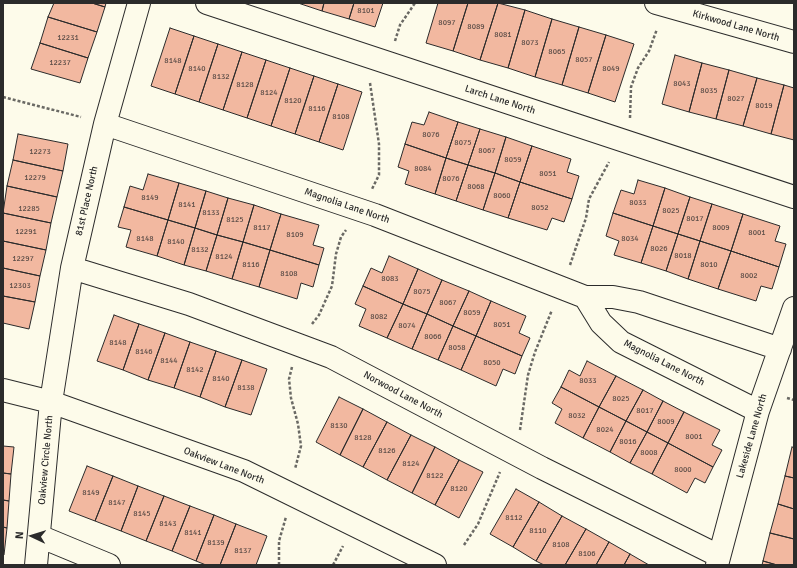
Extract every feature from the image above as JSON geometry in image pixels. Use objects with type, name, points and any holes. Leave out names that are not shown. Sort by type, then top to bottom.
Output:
[{"type":"street","name":"81st Place North","points":[[51,402],[72,268],[105,124],[139,3]]},
{"type":"street","name":"Larch Lane North","points":[[207,3],[794,197]]},
{"type":"street","name":"Kirkwood Lane North","points":[[656,3],[794,42]]},
{"type":"street","name":"Magnolia Lane North","points":[[105,124],[360,210],[585,297],[613,297],[638,302],[780,349]]},
{"type":"street","name":"Norwood Lane North","points":[[72,268],[189,304],[331,357],[718,560]]},
{"type":"street","name":"Magnolia Lane North","points":[[585,297],[601,323],[621,342],[758,411]]},
{"type":"street","name":"Lakeside Lane North","points":[[718,560],[758,411],[794,308]]},
{"type":"street","name":"Oakview Lane North","points":[[3,390],[51,402],[244,471],[435,565]]},
{"type":"street","name":"Oakview Circle North","points":[[36,565],[51,402]]},
{"type":"street","points":[[39,536],[109,565]]},
{"type":"path","points":[[279,565],[279,541],[292,494],[294,471],[302,446],[291,398],[289,379],[297,344],[319,315],[332,286],[336,254],[341,237],[368,198],[379,175],[380,144],[369,80],[379,60],[392,50],[400,25],[415,3]]},
{"type":"path","points":[[3,97],[105,124]]},
{"type":"path","points":[[333,565],[344,544]]},
{"type":"building","points":[[54,3],[92,3],[105,7],[97,32],[48,17]]},
{"type":"building","points":[[92,3],[106,3],[105,7]]},
{"type":"building","points":[[298,3],[324,3],[322,11]]},
{"type":"building","points":[[324,3],[354,3],[349,19],[322,11]]},
{"type":"building","points":[[354,3],[383,3],[375,27],[349,19]]},
{"type":"building","points":[[438,3],[468,3],[453,51],[426,43]]},
{"type":"building","points":[[468,3],[498,3],[480,60],[453,51]]},
{"type":"building","points":[[498,3],[525,10],[508,68],[480,60]]},
{"type":"building","points":[[525,10],[552,19],[535,77],[508,68]]},
{"type":"building","points":[[48,17],[97,32],[88,58],[40,43]]},
{"type":"building","points":[[552,19],[579,27],[562,85],[535,77]]},
{"type":"building","points":[[579,27],[606,35],[588,93],[562,85]]},
{"type":"building","points":[[170,28],[194,36],[175,94],[151,86]]},
{"type":"building","points":[[606,35],[634,44],[615,102],[588,93]]},
{"type":"building","points":[[194,36],[218,44],[199,102],[175,94]]},
{"type":"building","points":[[40,43],[88,58],[80,83],[31,69]]},
{"type":"building","points":[[218,44],[242,52],[223,110],[199,102]]},
{"type":"building","points":[[242,52],[266,60],[247,118],[223,110]]},
{"type":"building","points":[[675,55],[702,63],[689,112],[662,104]]},
{"type":"building","points":[[266,60],[290,68],[271,126],[247,118]]},
{"type":"building","points":[[702,63],[729,70],[716,119],[689,112]]},
{"type":"building","points":[[290,68],[314,76],[295,134],[271,126]]},
{"type":"building","points":[[729,70],[757,78],[743,126],[716,119]]},
{"type":"building","points":[[314,76],[338,84],[319,142],[295,134]]},
{"type":"building","points":[[757,78],[784,85],[771,134],[743,126]]},
{"type":"building","points":[[338,84],[362,92],[343,150],[319,142]]},
{"type":"building","points":[[784,85],[794,88],[794,140],[771,134]]},
{"type":"building","points":[[429,112],[458,122],[446,158],[405,144],[412,122],[424,125]]},
{"type":"building","points":[[458,122],[480,129],[468,165],[446,158]]},
{"type":"building","points":[[480,129],[506,137],[495,173],[468,165]]},
{"type":"building","points":[[18,134],[68,144],[63,171],[13,160]]},
{"type":"building","points":[[506,137],[532,146],[520,182],[495,173]]},
{"type":"building","points":[[405,144],[446,158],[435,194],[405,184],[409,171],[398,167]]},
{"type":"building","points":[[532,146],[571,159],[567,172],[579,176],[572,199],[520,182]]},
{"type":"building","points":[[446,158],[468,165],[456,201],[435,194]]},
{"type":"building","points":[[13,160],[63,171],[57,197],[7,186]]},
{"type":"building","points":[[468,165],[495,173],[483,210],[456,201]]},
{"type":"building","points":[[495,173],[520,182],[508,218],[483,210]]},
{"type":"building","points":[[148,174],[179,183],[168,220],[124,207],[130,186],[143,190]]},
{"type":"building","points":[[638,180],[665,188],[653,226],[613,213],[621,190],[634,194]]},
{"type":"building","points":[[520,182],[572,199],[564,222],[552,218],[547,230],[508,218]]},
{"type":"building","points":[[179,183],[206,191],[195,228],[168,220]]},
{"type":"building","points":[[7,186],[57,197],[51,223],[3,213]]},
{"type":"building","points":[[665,188],[690,197],[678,234],[653,226]]},
{"type":"building","points":[[206,191],[228,198],[217,235],[195,228]]},
{"type":"building","points":[[690,197],[712,204],[700,241],[678,234]]},
{"type":"building","points":[[228,198],[254,205],[243,242],[217,235]]},
{"type":"building","points":[[712,204],[743,214],[731,251],[700,241]]},
{"type":"building","points":[[254,205],[281,214],[270,250],[243,242]]},
{"type":"building","points":[[124,207],[168,220],[157,256],[126,247],[131,230],[118,227]]},
{"type":"building","points":[[3,213],[51,223],[46,250],[3,241]]},
{"type":"building","points":[[613,213],[653,226],[641,263],[614,255],[619,241],[606,236]]},
{"type":"building","points":[[281,214],[319,225],[313,245],[324,248],[319,265],[270,250]]},
{"type":"building","points":[[743,214],[780,226],[775,241],[786,244],[779,267],[731,251]]},
{"type":"building","points":[[168,220],[195,228],[184,265],[157,256]]},
{"type":"building","points":[[653,226],[678,234],[666,271],[641,263]]},
{"type":"building","points":[[195,228],[217,235],[206,271],[184,265]]},
{"type":"building","points":[[678,234],[700,241],[688,279],[666,271]]},
{"type":"building","points":[[217,235],[243,242],[232,279],[206,271]]},
{"type":"building","points":[[3,241],[46,250],[40,276],[3,268]]},
{"type":"building","points":[[700,241],[731,251],[718,289],[688,279]]},
{"type":"building","points":[[243,242],[270,250],[259,287],[232,279]]},
{"type":"building","points":[[270,250],[319,265],[313,287],[301,283],[297,299],[259,287]]},
{"type":"building","points":[[731,251],[779,267],[772,289],[761,286],[756,301],[718,289]]},
{"type":"building","points":[[389,256],[418,269],[403,304],[363,286],[371,268],[382,273]]},
{"type":"building","points":[[3,268],[40,276],[35,302],[3,296]]},
{"type":"building","points":[[418,269],[442,280],[427,314],[403,304]]},
{"type":"building","points":[[442,280],[469,291],[453,326],[427,314]]},
{"type":"building","points":[[363,286],[403,304],[387,338],[359,326],[366,309],[355,304]]},
{"type":"building","points":[[469,291],[491,301],[476,336],[453,326]]},
{"type":"building","points":[[3,296],[35,302],[29,329],[3,323]]},
{"type":"building","points":[[491,301],[526,316],[519,333],[530,338],[522,356],[476,336]]},
{"type":"building","points":[[403,304],[427,314],[412,349],[387,338]]},
{"type":"building","points":[[427,314],[453,326],[438,360],[412,349]]},
{"type":"building","points":[[114,315],[139,324],[123,370],[97,361]]},
{"type":"building","points":[[139,324],[165,333],[148,380],[123,370]]},
{"type":"building","points":[[453,326],[476,336],[461,370],[438,360]]},
{"type":"building","points":[[165,333],[190,342],[174,388],[148,380]]},
{"type":"building","points":[[476,336],[522,356],[515,374],[503,369],[496,386],[461,370]]},
{"type":"building","points":[[190,342],[216,351],[200,397],[174,388]]},
{"type":"building","points":[[216,351],[242,360],[225,407],[200,397]]},
{"type":"building","points":[[242,360],[267,369],[251,415],[225,407]]},
{"type":"building","points":[[587,361],[616,376],[599,407],[561,387],[569,370],[580,376]]},
{"type":"building","points":[[616,376],[643,390],[626,421],[599,407]]},
{"type":"building","points":[[561,387],[599,407],[583,438],[555,423],[562,409],[552,403]]},
{"type":"building","points":[[643,390],[663,401],[647,432],[626,421]]},
{"type":"building","points":[[339,397],[363,409],[340,455],[316,442]]},
{"type":"building","points":[[663,401],[684,412],[668,443],[647,432]]},
{"type":"building","points":[[599,407],[626,421],[610,452],[583,438]]},
{"type":"building","points":[[363,409],[387,422],[363,467],[340,455]]},
{"type":"building","points":[[684,412],[720,430],[712,445],[722,450],[713,467],[668,443]]},
{"type":"building","points":[[626,421],[647,432],[630,463],[610,452]]},
{"type":"building","points":[[387,422],[411,435],[387,480],[363,467]]},
{"type":"building","points":[[647,432],[668,443],[652,474],[630,463]]},
{"type":"building","points":[[411,435],[435,447],[412,493],[387,480]]},
{"type":"building","points":[[668,443],[713,467],[705,483],[695,478],[687,493],[652,474]]},
{"type":"building","points":[[3,446],[14,447],[11,474],[3,473]]},
{"type":"building","points":[[435,447],[459,460],[435,505],[412,493]]},
{"type":"building","points":[[792,447],[794,448],[794,478],[785,476]]},
{"type":"building","points":[[459,460],[483,472],[459,518],[435,505]]},
{"type":"building","points":[[87,466],[113,476],[95,521],[69,511]]},
{"type":"building","points":[[3,473],[11,474],[9,501],[3,500]]},
{"type":"building","points":[[113,476],[138,486],[121,531],[95,521]]},
{"type":"building","points":[[785,476],[794,478],[794,509],[778,504]]},
{"type":"building","points":[[138,486],[164,496],[146,541],[121,531]]},
{"type":"building","points":[[516,489],[539,502],[513,547],[490,534]]},
{"type":"building","points":[[164,496],[190,506],[172,551],[146,541]]},
{"type":"building","points":[[3,500],[9,501],[7,528],[3,527]]},
{"type":"building","points":[[539,502],[562,516],[536,561],[513,547]]},
{"type":"building","points":[[778,504],[794,509],[794,539],[770,533]]},
{"type":"building","points":[[190,506],[214,515],[196,561],[172,551]]},
{"type":"building","points":[[214,515],[236,524],[220,565],[206,565],[196,561]]},
{"type":"building","points":[[562,516],[586,529],[565,565],[544,565],[536,561]]},
{"type":"building","points":[[236,524],[267,536],[256,565],[220,565]]},
{"type":"building","points":[[3,527],[7,528],[4,555],[3,555]]},
{"type":"building","points":[[586,529],[609,542],[596,565],[565,565]]},
{"type":"building","points":[[770,533],[794,539],[794,565],[777,565],[763,561]]},
{"type":"building","points":[[609,542],[630,554],[624,565],[596,565]]},
{"type":"building","points":[[630,554],[649,565],[624,565]]},
{"type":"building","points":[[763,561],[777,565],[762,565]]}]
